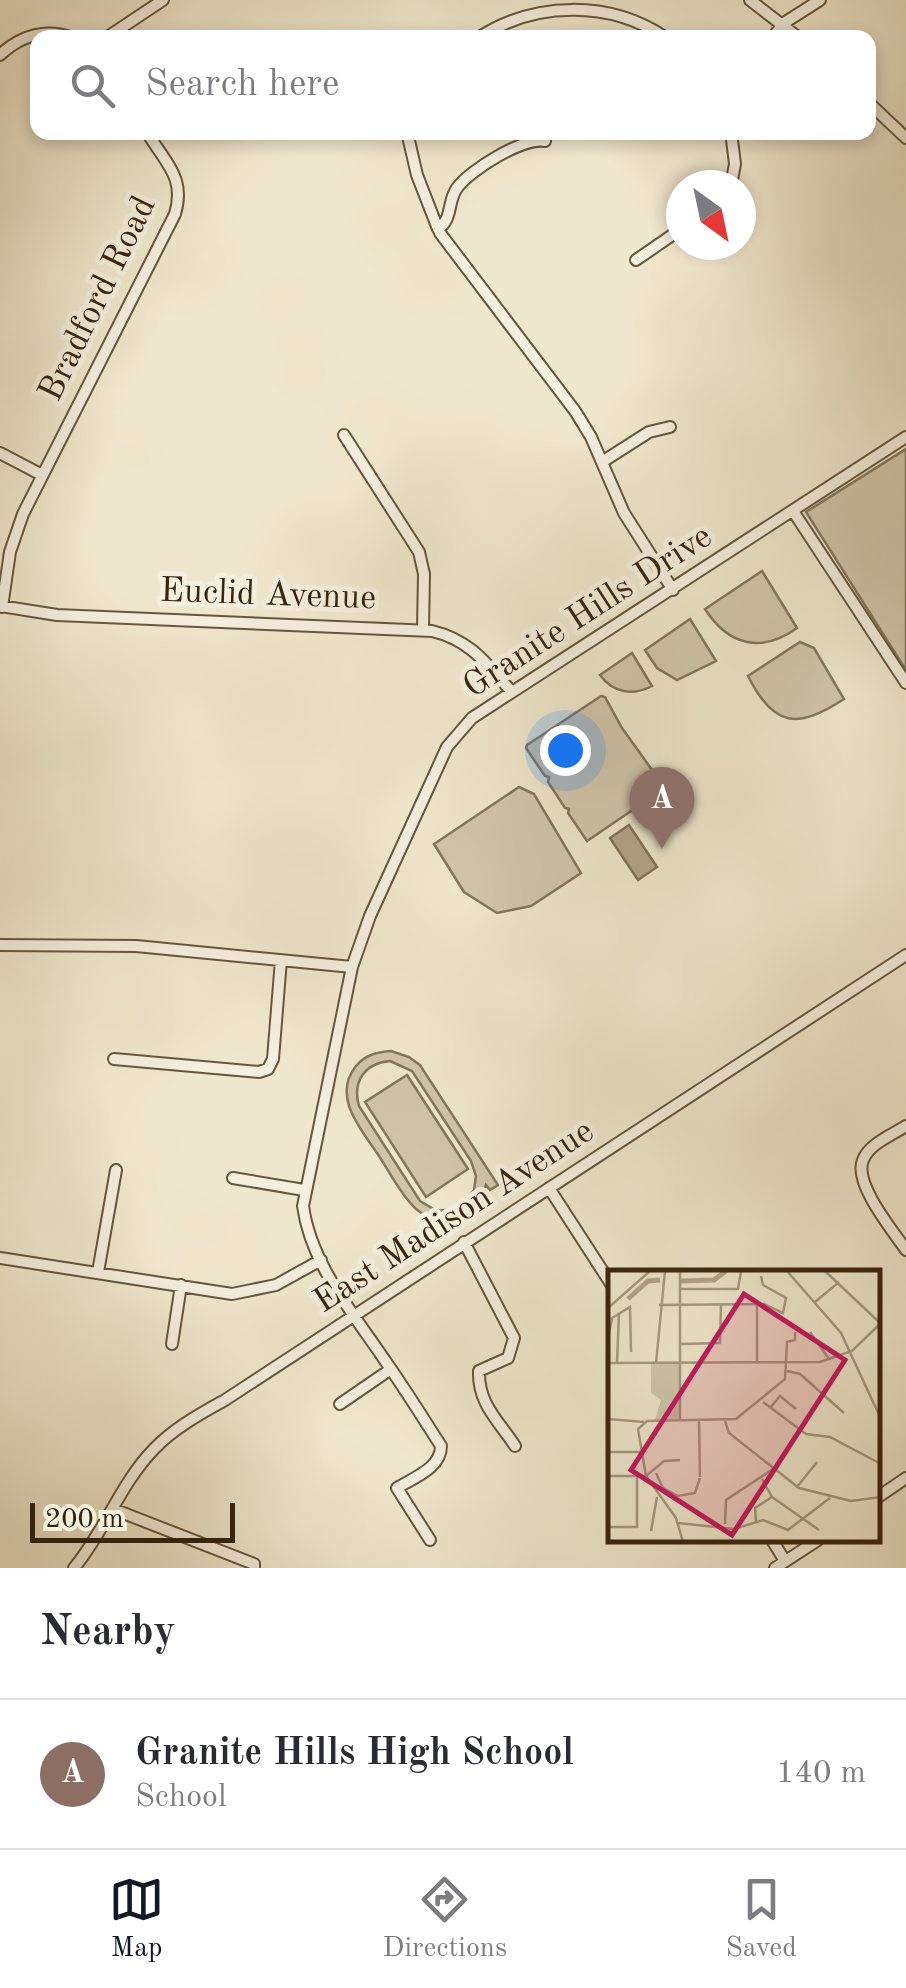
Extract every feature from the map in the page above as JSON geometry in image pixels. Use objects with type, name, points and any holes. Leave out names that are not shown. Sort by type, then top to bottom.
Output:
[{"type":"street","points":[[118,30],[163,0]]},
{"type":"street","points":[[750,0],[790,30]]},
{"type":"street","points":[[779,30],[820,0]]},
{"type":"street","points":[[494,30],[542,12],[572,9],[624,16],[651,30]]},
{"type":"street","points":[[0,55],[30,36]]},
{"type":"street","points":[[876,110],[906,138]]},
{"type":"street","name":"Bradford Road","points":[[1,606],[10,552],[23,514],[175,214],[179,188],[152,140]]},
{"type":"street","points":[[409,140],[416,176],[439,231],[591,437],[624,513],[673,590]]},
{"type":"street","points":[[439,231],[446,223],[452,197],[464,181],[514,147],[532,140],[545,141]]},
{"type":"street","points":[[732,140],[734,170]]},
{"type":"street","points":[[636,260],[666,239]]},
{"type":"street","points":[[602,462],[649,432],[670,427]]},
{"type":"street","points":[[344,435],[419,552],[424,574],[423,630]]},
{"type":"street","name":"Granite Hills Drive","points":[[430,1540],[398,1488],[437,1463],[441,1446],[353,1315],[321,1260],[306,1223],[304,1190],[352,968],[370,916],[447,747],[472,718],[906,437]]},
{"type":"street","points":[[0,453],[42,476]]},
{"type":"street","points":[[793,512],[906,683]]},
{"type":"street","name":"Euclid Avenue","points":[[1,606],[57,615],[423,630],[449,636],[472,648],[511,692]]},
{"type":"street","points":[[0,945],[136,946],[352,968]]},
{"type":"street","name":"East Madison Avenue","points":[[74,1568],[150,1454],[183,1424],[906,955]]},
{"type":"street","points":[[114,1059],[265,1070],[273,1060],[280,960]]},
{"type":"street","points":[[906,1126],[870,1150],[861,1165],[864,1186],[906,1250]]},
{"type":"street","points":[[98,1272],[116,1170]]},
{"type":"street","points":[[234,1178],[304,1190]]},
{"type":"street","points":[[548,1188],[608,1279]]},
{"type":"street","points":[[464,1242],[514,1338],[508,1358],[479,1371],[479,1386],[488,1412],[515,1446]]},
{"type":"street","points":[[0,1258],[232,1294],[258,1291],[286,1281],[321,1260]]},
{"type":"street","points":[[172,1344],[181,1285]]},
{"type":"street","points":[[340,1404],[390,1368]]},
{"type":"street","points":[[881,1495],[906,1478]]},
{"type":"street","points":[[113,1509],[254,1564],[254,1568]]},
{"type":"street","points":[[780,1565],[814,1543]]},
{"type":"shaded area","points":[[906,449],[906,670],[806,512]]},
{"type":"shaded area","points":[[762,571],[797,628],[771,641],[746,642],[724,631],[705,609]]},
{"type":"shaded area","points":[[690,619],[716,661],[677,680],[657,668],[645,650]]},
{"type":"shaded area","points":[[800,642],[814,648],[844,699],[800,719],[778,714],[768,706],[748,676]]},
{"type":"shaded area","points":[[632,653],[652,686],[631,692],[617,689],[600,675]]},
{"type":"shaded area","points":[[601,696],[665,788],[587,841],[548,782],[549,777],[526,748]]},
{"type":"shaded area","points":[[519,787],[534,794],[581,873],[531,906],[497,913],[464,892],[434,844]]},
{"type":"shaded area","points":[[629,825],[657,867],[638,880],[610,838]]},
{"type":"shaded area","points":[[391,1051],[420,1065],[498,1185],[490,1190],[486,1185],[476,1206],[463,1217],[443,1221],[419,1212],[401,1191],[352,1113],[347,1089],[356,1066],[372,1055]],"holes":[[[390,1061],[412,1071],[471,1161],[476,1176],[474,1190],[457,1208],[437,1211],[420,1201],[359,1106],[359,1081],[374,1065]]]},
{"type":"shaded area","points":[[407,1075],[468,1169],[426,1197],[365,1102]]},
{"type":"place","name":"Granite Hills High School","points":[[662,849]]}]
